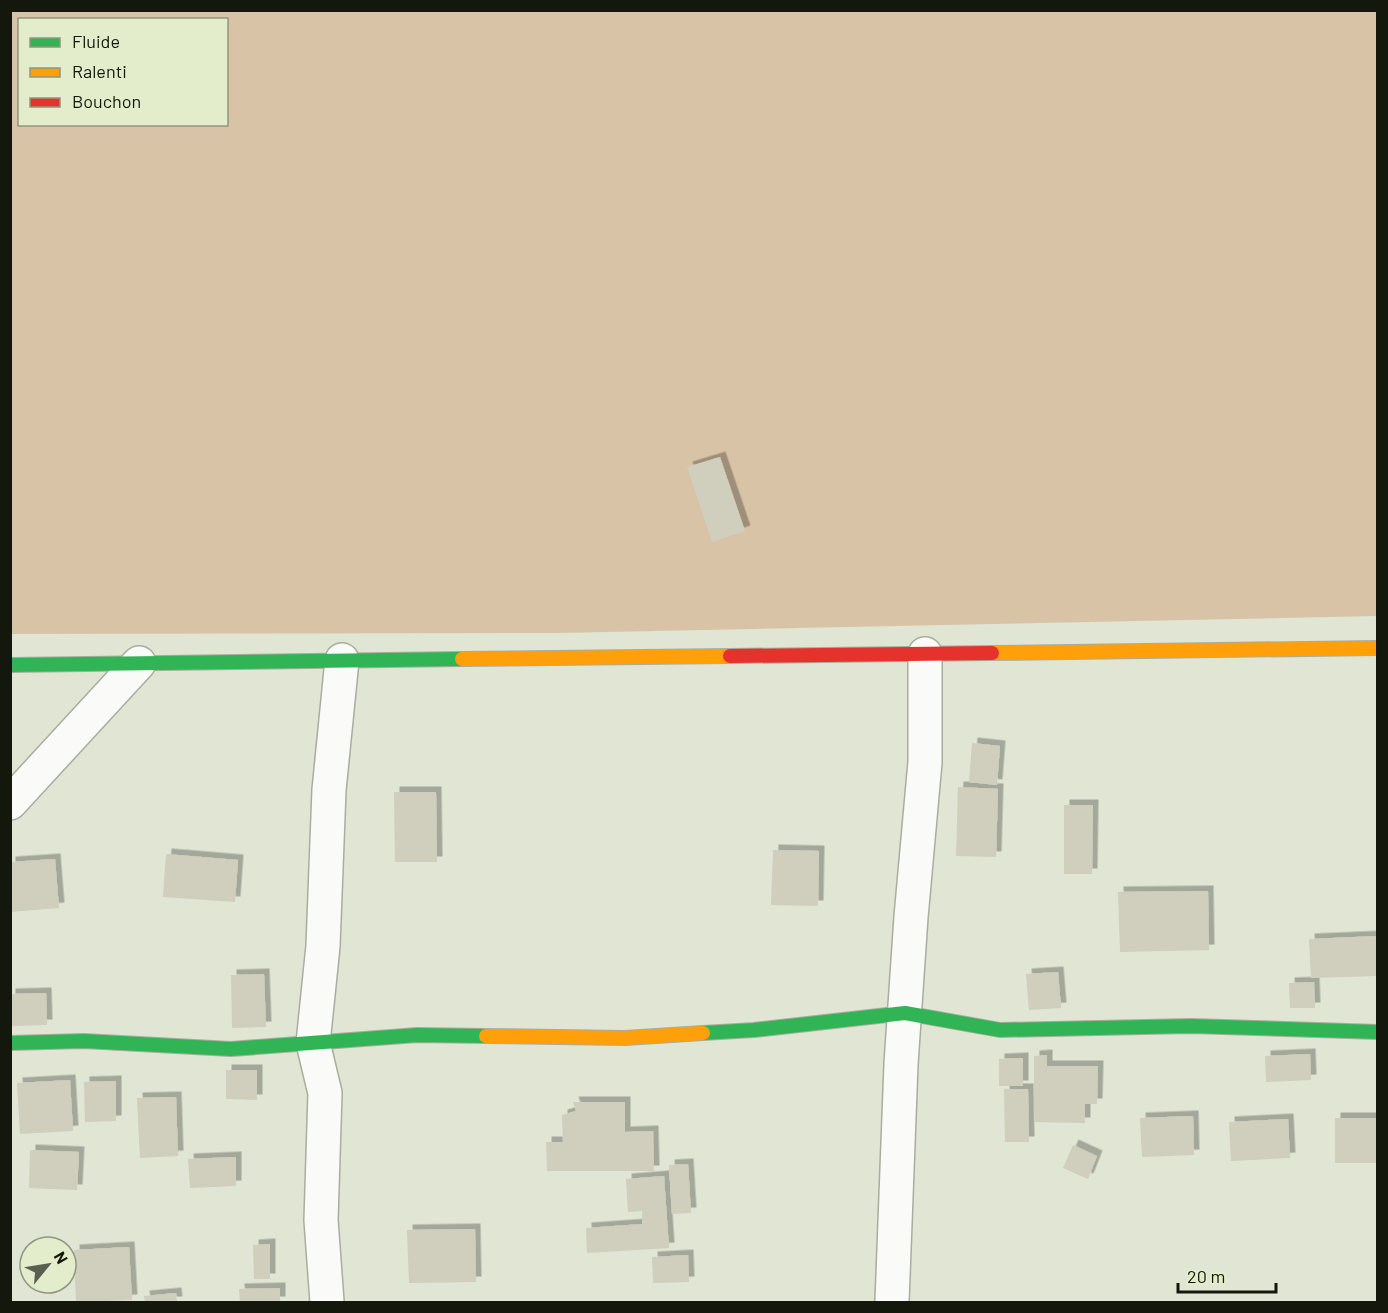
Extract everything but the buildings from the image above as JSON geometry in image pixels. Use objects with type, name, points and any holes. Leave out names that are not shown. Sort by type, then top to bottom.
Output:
[{"type":"street","points":[[10,665],[1377,648]]},
{"type":"street","points":[[892,1302],[904,1012],[925,762],[925,654]]},
{"type":"street","points":[[327,1302],[321,1220],[325,1093],[313,1043],[323,946],[329,790],[342,660]]},
{"type":"street","points":[[10,804],[139,663]]},
{"type":"street","points":[[10,1042],[84,1041],[231,1049],[417,1035],[625,1038],[754,1030],[904,1012],[1000,1029],[1191,1026],[1377,1032]]},
{"type":"shaded area","points":[[10,11],[1377,11],[1377,616],[559,633],[11,634]]},
{"type":"traffic: fast","points":[[10,665],[462,659]]},
{"type":"traffic: fast","points":[[703,1033],[754,1030],[905,1013],[1000,1030],[1191,1026],[1378,1032]]},
{"type":"traffic: fast","points":[[10,1043],[84,1041],[231,1049],[417,1035],[486,1036]]},
{"type":"traffic: slow","points":[[992,653],[1378,648]]},
{"type":"traffic: slow","points":[[462,659],[730,656]]},
{"type":"traffic: slow","points":[[486,1036],[625,1038],[703,1033]]},
{"type":"traffic: jam","points":[[730,656],[992,653]]}]
